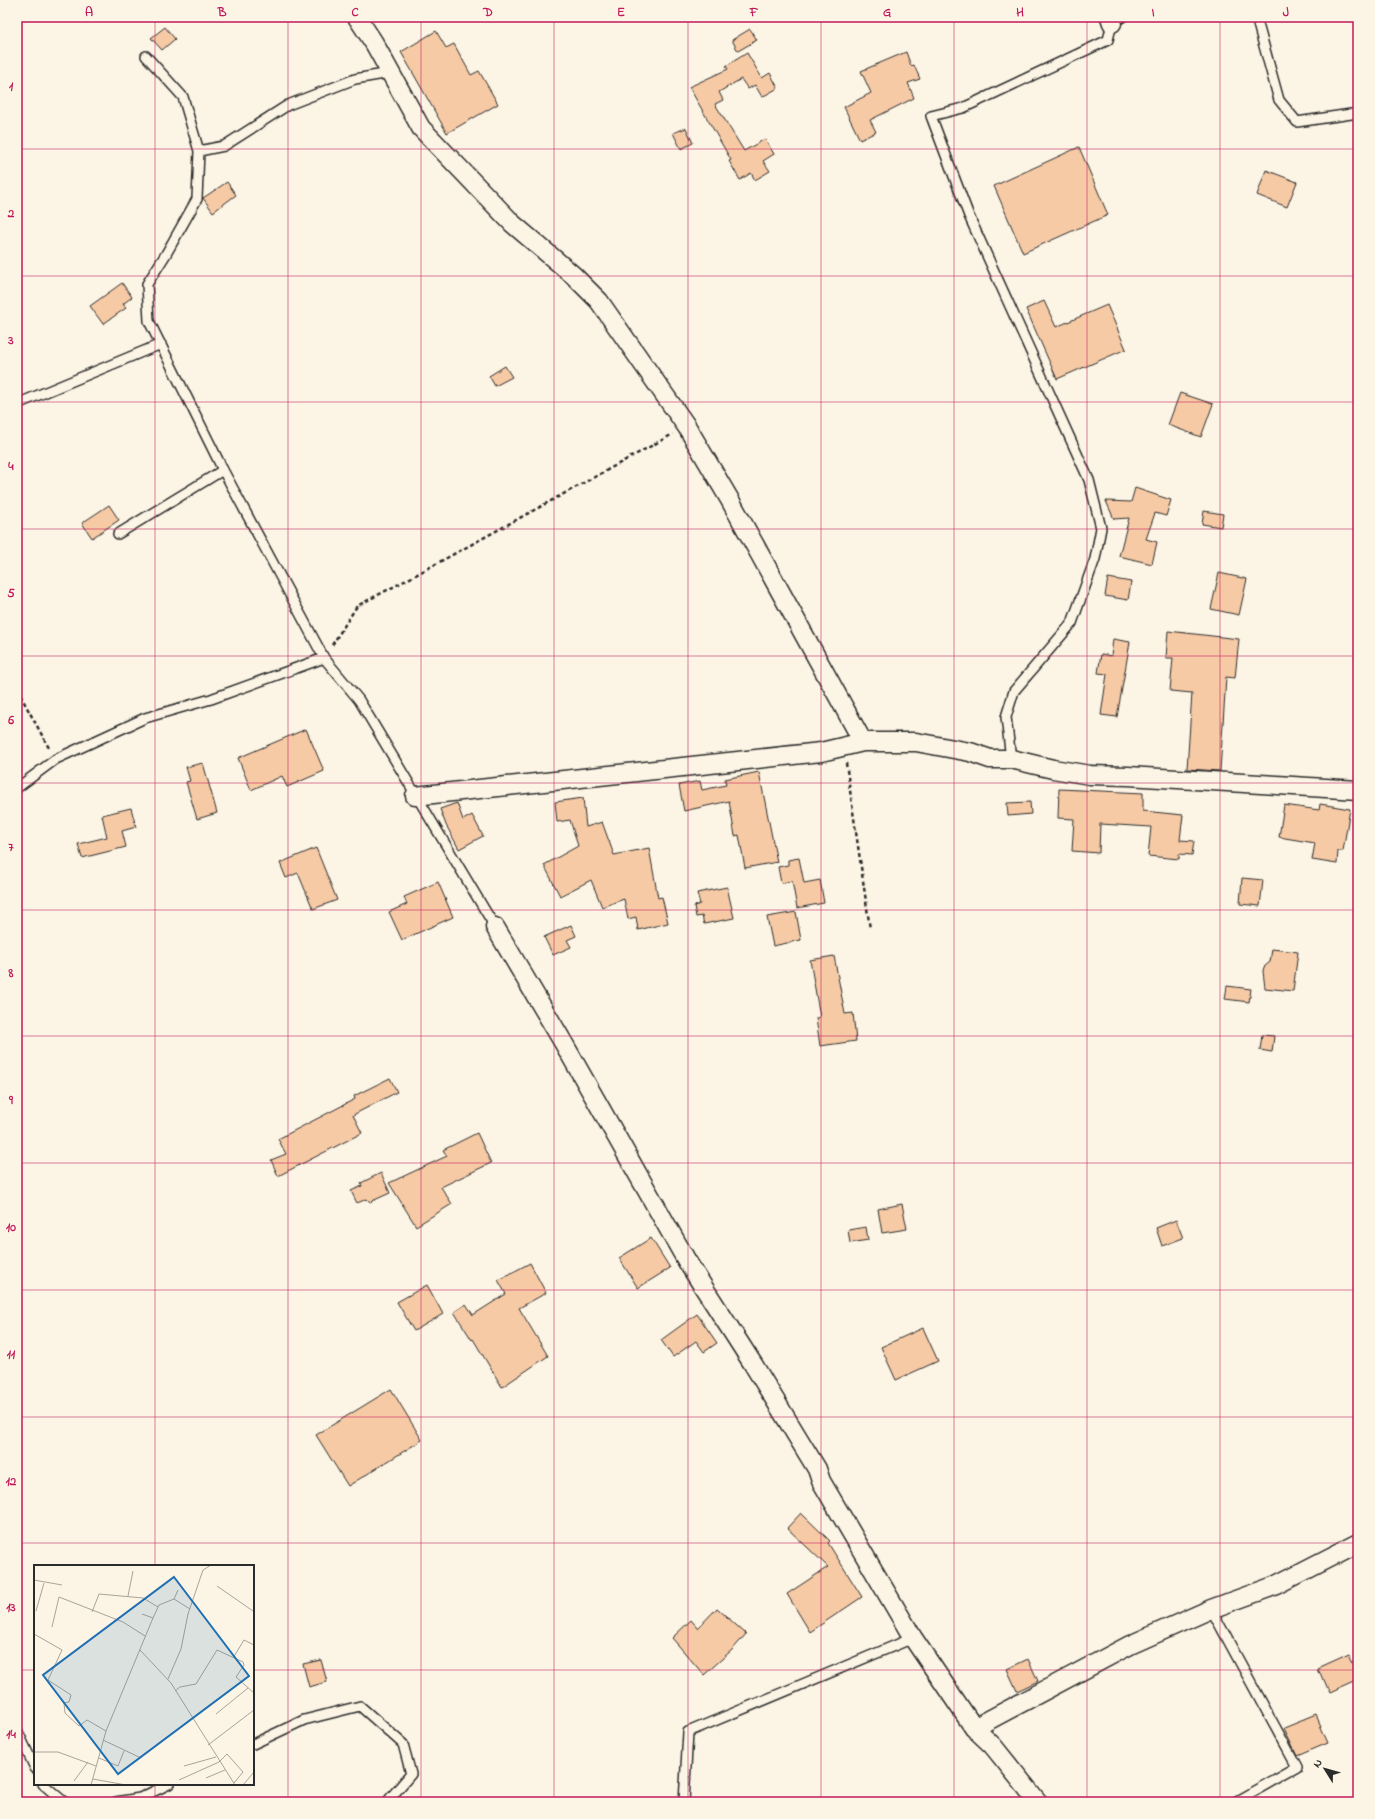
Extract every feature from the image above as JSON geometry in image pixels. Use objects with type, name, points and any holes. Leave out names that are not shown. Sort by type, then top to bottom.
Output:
[{"type":"street","points":[[357,17],[374,43],[421,128],[513,224],[573,275],[599,301],[687,427],[730,500],[863,742]]},
{"type":"street","points":[[415,796],[820,752],[863,742],[916,742],[970,752],[990,759],[1011,759],[1053,769],[1090,775],[1358,790]]},
{"type":"street","points":[[495,927],[563,1042],[688,1263],[753,1364],[817,1469],[821,1481],[913,1638],[974,1728],[994,1746],[1038,1802]]},
{"type":"street","points":[[974,1728],[1130,1645],[1211,1609],[1274,1586],[1358,1543]]},
{"type":"lane","points":[[1256,17],[1279,100],[1297,122],[1358,113]]},
{"type":"lane","points":[[1011,759],[1006,717],[1014,691],[1072,623],[1095,560],[1101,528],[1088,480],[969,216],[931,116],[962,108],[1108,40],[1115,19]]},
{"type":"lane","points":[[146,56],[183,97],[199,151],[197,199],[147,284],[148,321],[161,344],[223,470],[324,658],[359,700],[415,796],[495,927]]},
{"type":"lane","points":[[199,151],[224,146],[288,105],[355,79],[390,73]]},
{"type":"lane","points":[[17,404],[161,344]]},
{"type":"lane","points":[[118,534],[223,470]]},
{"type":"lane","points":[[17,788],[56,759],[145,718],[211,699],[324,658]]},
{"type":"lane","points":[[1211,1609],[1297,1767],[1236,1802]]},
{"type":"lane","points":[[684,1802],[688,1732],[913,1638]]},
{"type":"lane","points":[[254,1744],[304,1720],[360,1706],[403,1744],[411,1774],[387,1802]]},
{"type":"lane","points":[[17,1730],[34,1766]]},
{"type":"lane","points":[[44,1785],[64,1802]]},
{"type":"lane","points":[[116,1802],[140,1798],[167,1785]]},
{"type":"path","points":[[324,658],[357,606],[687,427]]},
{"type":"path","points":[[17,689],[56,759]]},
{"type":"path","points":[[863,742],[846,764],[870,929]]},
{"type":"building","points":[[165,27],[175,39],[162,50],[151,38]]},
{"type":"building","points":[[750,29],[757,40],[738,51],[732,40]]},
{"type":"building","points":[[436,31],[446,48],[454,44],[471,75],[479,71],[498,104],[447,133],[401,52]]},
{"type":"building","points":[[906,52],[911,66],[914,65],[920,79],[908,83],[914,98],[870,120],[876,132],[860,140],[844,107],[871,93],[861,71]]},
{"type":"building","points":[[747,53],[762,78],[770,73],[778,88],[762,97],[755,85],[748,89],[741,79],[719,92],[723,100],[715,104],[744,151],[765,139],[774,154],[763,161],[770,171],[755,180],[751,173],[740,180],[729,161],[731,160],[689,87],[728,69],[726,66]]},
{"type":"building","points":[[686,128],[693,143],[681,149],[673,133]]},
{"type":"building","points":[[1079,147],[1108,215],[1023,253],[994,186]]},
{"type":"building","points":[[1266,170],[1297,182],[1287,207],[1257,195]]},
{"type":"building","points":[[227,182],[236,195],[213,212],[203,198]]},
{"type":"building","points":[[122,283],[132,297],[123,304],[126,308],[103,324],[90,306]]},
{"type":"building","points":[[1044,301],[1056,327],[1107,305],[1126,349],[1057,379],[1026,309]]},
{"type":"building","points":[[505,366],[512,377],[495,386],[489,376]]},
{"type":"building","points":[[1180,393],[1213,404],[1201,437],[1168,425]]},
{"type":"building","points":[[1135,488],[1171,500],[1166,516],[1155,513],[1146,539],[1157,542],[1152,564],[1119,556],[1129,518],[1114,519],[1106,501],[1131,502]]},
{"type":"building","points":[[109,505],[119,520],[92,538],[82,523]]},
{"type":"building","points":[[1204,511],[1223,514],[1221,527],[1202,524]]},
{"type":"building","points":[[1219,573],[1247,579],[1239,615],[1211,609]]},
{"type":"building","points":[[1108,578],[1131,582],[1128,600],[1105,596]]},
{"type":"building","points":[[1168,631],[1239,639],[1235,678],[1226,677],[1220,771],[1187,769],[1192,693],[1170,691],[1173,658],[1166,658]]},
{"type":"building","points":[[1113,639],[1130,642],[1117,717],[1101,715],[1107,674],[1098,673],[1101,654],[1111,656]]},
{"type":"building","points":[[306,729],[324,771],[287,787],[282,776],[251,790],[238,758]]},
{"type":"building","points":[[203,763],[217,813],[197,819],[186,782],[190,781],[186,767]]},
{"type":"building","points":[[759,772],[777,862],[745,868],[739,835],[735,836],[729,801],[684,811],[679,785],[700,781],[702,790],[726,785],[725,779]]},
{"type":"building","points":[[1059,789],[1143,793],[1143,811],[1183,815],[1180,840],[1194,841],[1192,855],[1179,854],[1179,859],[1148,856],[1151,827],[1100,824],[1099,853],[1072,851],[1074,819],[1058,818]]},
{"type":"building","points":[[583,798],[586,827],[602,822],[614,855],[649,848],[658,898],[662,897],[668,923],[638,930],[636,917],[628,919],[624,899],[602,907],[591,880],[560,896],[544,865],[578,846],[570,820],[557,822],[555,802]]},
{"type":"building","points":[[1030,802],[1031,814],[1008,816],[1007,803]]},
{"type":"building","points":[[457,803],[463,820],[472,815],[483,836],[459,849],[446,825],[440,809]]},
{"type":"building","points":[[1320,804],[1350,809],[1343,851],[1338,851],[1337,864],[1312,860],[1315,843],[1279,837],[1284,805],[1319,810]]},
{"type":"building","points":[[131,808],[136,827],[122,831],[126,847],[82,858],[78,844],[107,837],[102,815]]},
{"type":"building","points":[[316,848],[337,900],[313,909],[298,873],[286,878],[280,863]]},
{"type":"building","points":[[799,858],[804,883],[820,880],[824,903],[797,908],[792,881],[781,883],[778,867],[788,865],[788,860]]},
{"type":"building","points":[[1242,878],[1263,880],[1260,906],[1240,904]]},
{"type":"building","points":[[438,882],[453,917],[402,940],[389,912],[407,904],[404,897]]},
{"type":"building","points":[[727,887],[734,918],[704,924],[702,916],[696,917],[694,906],[700,904],[697,893]]},
{"type":"building","points":[[796,912],[801,940],[773,946],[767,917]]},
{"type":"building","points":[[571,925],[576,936],[567,940],[571,947],[553,955],[544,937]]},
{"type":"building","points":[[1272,949],[1298,952],[1293,991],[1265,988],[1263,971],[1264,967],[1270,962]]},
{"type":"building","points":[[834,956],[845,1014],[853,1013],[856,1041],[820,1046],[816,1018],[820,1017],[810,960]]},
{"type":"building","points":[[1227,986],[1251,989],[1249,1002],[1225,999]]},
{"type":"building","points":[[1262,1035],[1274,1036],[1272,1052],[1260,1050]]},
{"type":"building","points":[[390,1078],[397,1092],[353,1115],[362,1133],[278,1176],[271,1160],[286,1154],[278,1139],[355,1099],[354,1096]]},
{"type":"building","points":[[477,1133],[491,1163],[441,1187],[452,1204],[416,1226],[389,1183],[447,1156],[443,1150]]},
{"type":"building","points":[[381,1173],[390,1193],[370,1202],[367,1199],[357,1203],[351,1191],[362,1186],[361,1183]]},
{"type":"building","points":[[902,1204],[907,1229],[882,1233],[878,1209]]},
{"type":"building","points":[[1176,1220],[1183,1238],[1162,1246],[1156,1228]]},
{"type":"building","points":[[866,1227],[868,1240],[850,1243],[848,1230]]},
{"type":"building","points":[[651,1238],[670,1268],[638,1288],[619,1258]]},
{"type":"building","points":[[530,1263],[546,1293],[519,1308],[548,1356],[502,1387],[473,1339],[472,1340],[454,1312],[466,1304],[473,1315],[506,1294],[498,1280]]},
{"type":"building","points":[[427,1285],[443,1314],[414,1331],[397,1302]]},
{"type":"building","points":[[697,1314],[717,1343],[704,1352],[696,1341],[673,1357],[661,1340]]},
{"type":"building","points":[[923,1328],[938,1361],[896,1380],[881,1347]]},
{"type":"building","points":[[391,1389],[422,1440],[348,1486],[316,1435]]},
{"type":"building","points":[[801,1513],[830,1541],[828,1543],[862,1597],[810,1632],[787,1594],[828,1567],[787,1528]]},
{"type":"building","points":[[717,1608],[746,1634],[733,1649],[704,1675],[672,1638],[691,1620],[698,1628]]},
{"type":"building","points":[[1349,1654],[1358,1673],[1358,1681],[1329,1694],[1318,1668]]},
{"type":"building","points":[[1028,1659],[1038,1681],[1017,1691],[1007,1669]]},
{"type":"building","points":[[321,1660],[327,1682],[309,1687],[303,1664]]},
{"type":"building","points":[[1316,1715],[1328,1742],[1297,1755],[1284,1728]]}]
